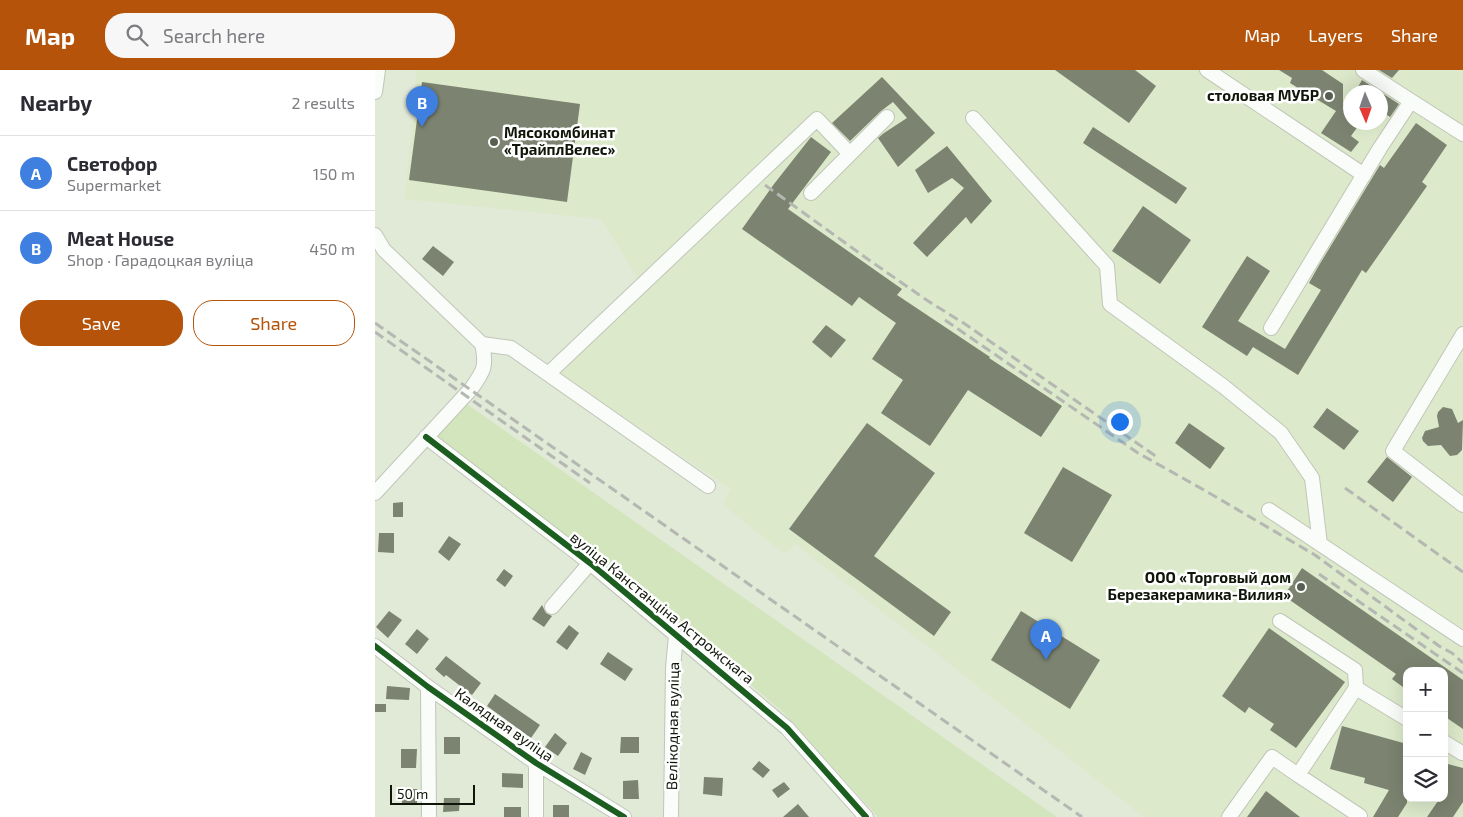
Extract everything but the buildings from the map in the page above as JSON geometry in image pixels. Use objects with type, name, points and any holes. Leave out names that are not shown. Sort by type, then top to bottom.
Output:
[{"type":"street","points":[[375,92],[378,70]]},
{"type":"street","points":[[1207,70],[1364,175]]},
{"type":"street","points":[[1363,70],[1463,134]]},
{"type":"street","points":[[1271,328],[1411,101]]},
{"type":"street","points":[[811,193],[887,117]]},
{"type":"street","points":[[973,118],[1107,266],[1110,304],[1223,386],[1281,433],[1312,478],[1320,544]]},
{"type":"street","points":[[548,374],[817,119],[850,154]]},
{"type":"street","points":[[375,236],[384,250],[482,344],[485,357],[482,373],[471,389],[375,493]]},
{"type":"street","points":[[1463,334],[1393,451],[1463,505]]},
{"type":"street","points":[[482,344],[511,348],[708,486]]},
{"type":"street","name":"вуліца Канстанціна Астрожскага","points":[[426,437],[590,563],[787,728],[866,817]]},
{"type":"street","points":[[1269,510],[1463,639]]},
{"type":"street","points":[[552,607],[590,563]]},
{"type":"street","points":[[1281,622],[1355,670],[1356,688],[1298,775]]},
{"type":"street","name":"Велікодная вуліца","points":[[671,817],[673,668],[676,635]]},
{"type":"street","name":"Калядная вуліца","points":[[375,646],[428,687],[535,763],[625,817]]},
{"type":"street","points":[[428,687],[429,817]]},
{"type":"street","points":[[1356,688],[1403,717]]},
{"type":"street","points":[[1448,744],[1463,753]]},
{"type":"street","points":[[1229,817],[1272,757],[1360,816]]},
{"type":"street","points":[[535,763],[536,817]]},
{"type":"shaded area","points":[[417,70],[1463,70],[1463,817],[1144,817],[795,544],[785,554],[723,505],[731,489],[558,373],[646,291],[601,219],[405,199]]},
{"type":"shaded area","points":[[461,400],[1057,817],[878,817],[783,712],[665,612],[500,489],[430,432]]},
{"type":"railway","points":[[765,185],[928,301],[965,324],[1157,457]]},
{"type":"railway","points":[[945,320],[1138,453],[1315,555],[1439,646],[1452,653],[1463,663]]},
{"type":"railway","points":[[375,323],[1082,817]]},
{"type":"railway","points":[[375,332],[590,483]]},
{"type":"railway","points":[[1345,488],[1463,572]]},
{"type":"railway","points":[[1319,574],[1463,673]]},
{"type":"cycle path","points":[[426,437],[590,563],[787,728],[866,817]]},
{"type":"cycle path","points":[[375,646],[428,687],[536,763],[624,817]]},
{"type":"place","name":"столовая МУБР","points":[[1329,96]]},
{"type":"place","name":"Meat House","points":[[422,127]]},
{"type":"place","name":"Мясокомбинат «ТрайплВелес»","points":[[494,142]]},
{"type":"place","name":"ООО «Торговый дом Березакерамика-Вилия»","points":[[1301,587]]},
{"type":"place","name":"Светофор","points":[[1046,660]]}]
